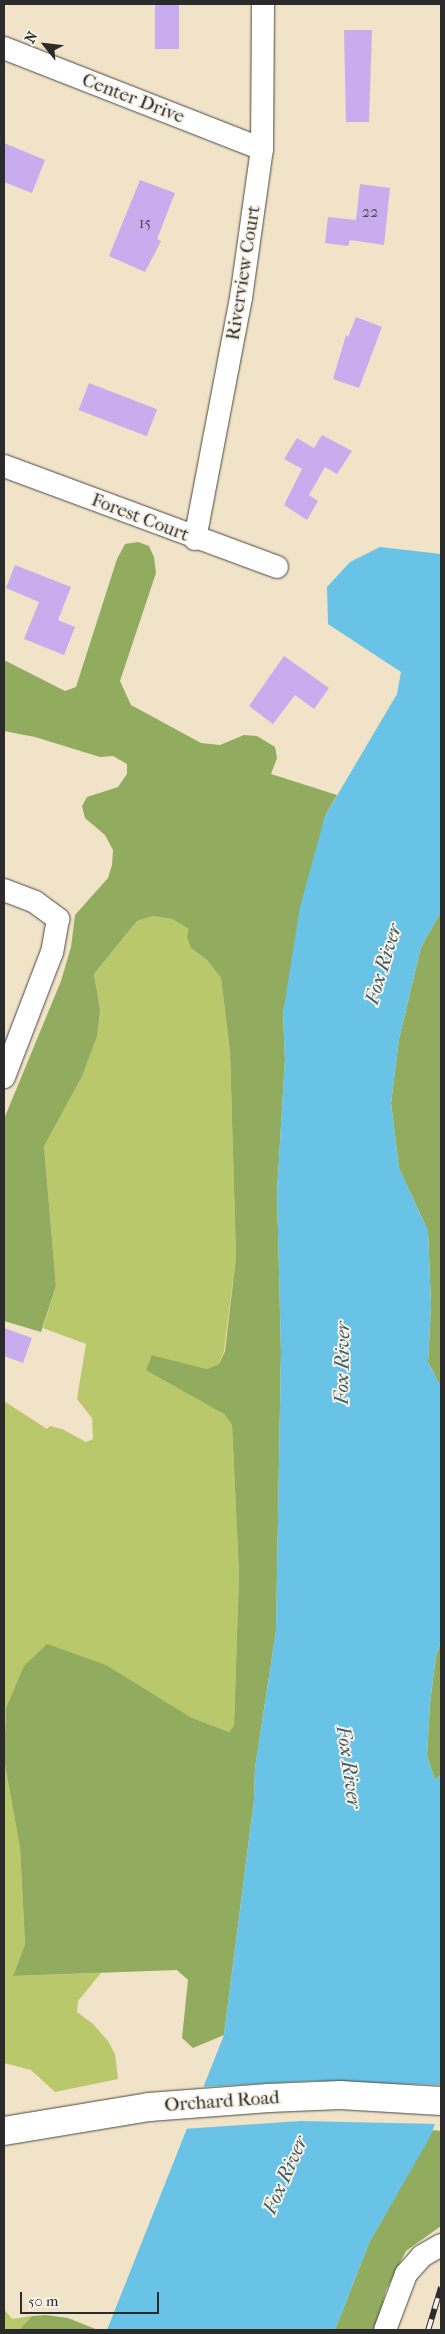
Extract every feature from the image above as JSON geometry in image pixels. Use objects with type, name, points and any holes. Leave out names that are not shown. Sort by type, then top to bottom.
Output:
[{"type":"main road","name":"Orchard Road","points":[[8,2130],[149,2107],[269,2098],[340,2095],[441,2101]]},
{"type":"street","name":"Riverview Court","points":[[195,539],[241,298],[262,149],[263,4]]},
{"type":"street","name":"Center Drive","points":[[4,48],[262,149]]},
{"type":"street","name":"Forest Court","points":[[4,466],[195,539],[277,568]]},
{"type":"street","points":[[4,890],[35,902],[58,919],[52,952],[4,1077]]},
{"type":"street","points":[[385,2330],[406,2274],[422,2256],[441,2245]]},
{"type":"green space","points":[[138,542],[149,546],[154,557],[156,573],[120,681],[131,705],[201,743],[220,745],[244,735],[257,736],[275,747],[277,758],[271,774],[337,795],[325,816],[283,1013],[285,1059],[277,1192],[281,1352],[276,1631],[255,1768],[254,1800],[224,2035],[193,2048],[182,2038],[188,1980],[177,1970],[13,1976],[25,1944],[20,1848],[4,1760],[6,1708],[24,1666],[47,1644],[106,1665],[190,1717],[229,1732],[234,1725],[239,1574],[232,1425],[224,1414],[146,1370],[152,1355],[207,1369],[219,1364],[225,1351],[236,1257],[230,1052],[221,978],[207,960],[191,948],[187,937],[189,929],[172,919],[153,916],[137,921],[94,974],[100,1009],[97,1036],[82,1076],[44,1146],[56,1286],[41,1332],[4,1321],[4,1119],[61,981],[71,947],[75,915],[108,878],[112,865],[113,850],[105,835],[85,818],[82,806],[87,797],[118,787],[127,774],[127,764],[113,756],[100,757],[35,737],[4,731],[4,660],[65,691],[76,687],[117,559],[125,544]]},
{"type":"green space","points":[[441,912],[441,1387],[428,1362],[431,1305],[428,1231],[399,1168],[391,1103],[399,1039],[421,947]]},
{"type":"green space","points":[[152,916],[172,919],[190,929],[191,948],[207,960],[221,978],[230,1052],[236,1257],[224,1351],[219,1364],[207,1369],[152,1355],[200,1399],[224,1414],[232,1425],[239,1574],[234,1725],[229,1732],[190,1717],[161,1702],[6,1708],[4,1760],[4,1401],[47,1429],[50,1426],[62,1429],[86,1442],[93,1439],[92,1418],[77,1399],[86,1344],[43,1328],[56,1286],[44,1146],[100,1009],[94,974],[137,921]]},
{"type":"green space","points":[[441,1642],[441,1775],[435,1780],[427,1756],[430,1703],[436,1656]]},
{"type":"green space","points":[[4,1760],[20,1848],[25,1944],[13,1976],[101,1973],[78,2001],[77,2012],[93,2024],[108,2041],[115,2054],[118,2079],[55,2092],[31,2070],[4,2063]]},
{"type":"green space","points":[[433,2130],[441,2131],[441,2226],[406,2251],[386,2290],[376,2330],[335,2330],[369,2243]]},
{"type":"green space","points":[[4,2309],[12,2319],[32,2316],[19,2330],[4,2330]]},
{"type":"green space","points":[[46,2315],[68,2318],[98,2330],[19,2330],[32,2316]]},
{"type":"water","name":"Fox River","points":[[380,547],[441,554],[441,912],[421,947],[399,1039],[391,1103],[399,1168],[428,1231],[431,1305],[428,1362],[441,1387],[441,1642],[436,1656],[430,1702],[427,1756],[435,1780],[441,1775],[441,2109],[429,2139],[369,2243],[335,2330],[107,2330],[224,2035],[254,1800],[255,1768],[276,1631],[281,1352],[277,1192],[285,1059],[283,1013],[300,907],[325,816],[397,694],[401,672],[328,624],[327,587],[350,562]]},
{"type":"pier","points":[[310,2081],[441,2085],[441,2116],[438,2124],[300,2121],[183,2129],[200,2087]]},
{"type":"building","points":[[155,4],[179,4],[179,49],[155,49]]},
{"type":"building","points":[[344,30],[372,30],[369,122],[346,122]]},
{"type":"building","points":[[4,143],[45,160],[32,193],[4,182]]},
{"type":"building","points":[[140,180],[175,193],[157,239],[161,241],[145,272],[109,256]]},
{"type":"building","points":[[360,184],[390,188],[384,245],[350,240],[348,246],[325,243],[328,217],[356,220]]},
{"type":"building","points":[[356,317],[382,327],[359,388],[333,379],[346,335],[348,337]]},
{"type":"building","points":[[89,383],[157,409],[147,436],[79,410]]},
{"type":"building","points":[[322,435],[352,451],[337,474],[325,467],[309,495],[318,501],[307,520],[284,505],[302,469],[284,459],[297,438],[314,448]]},
{"type":"building","points":[[15,565],[71,587],[58,620],[75,627],[64,655],[24,639],[39,602],[6,588]]},
{"type":"building","points":[[284,656],[329,688],[314,709],[295,695],[273,724],[249,706]]},
{"type":"building","points":[[4,1328],[32,1338],[23,1363],[4,1356]]},
{"type":"railway","points":[[428,2330],[441,2287]]}]
